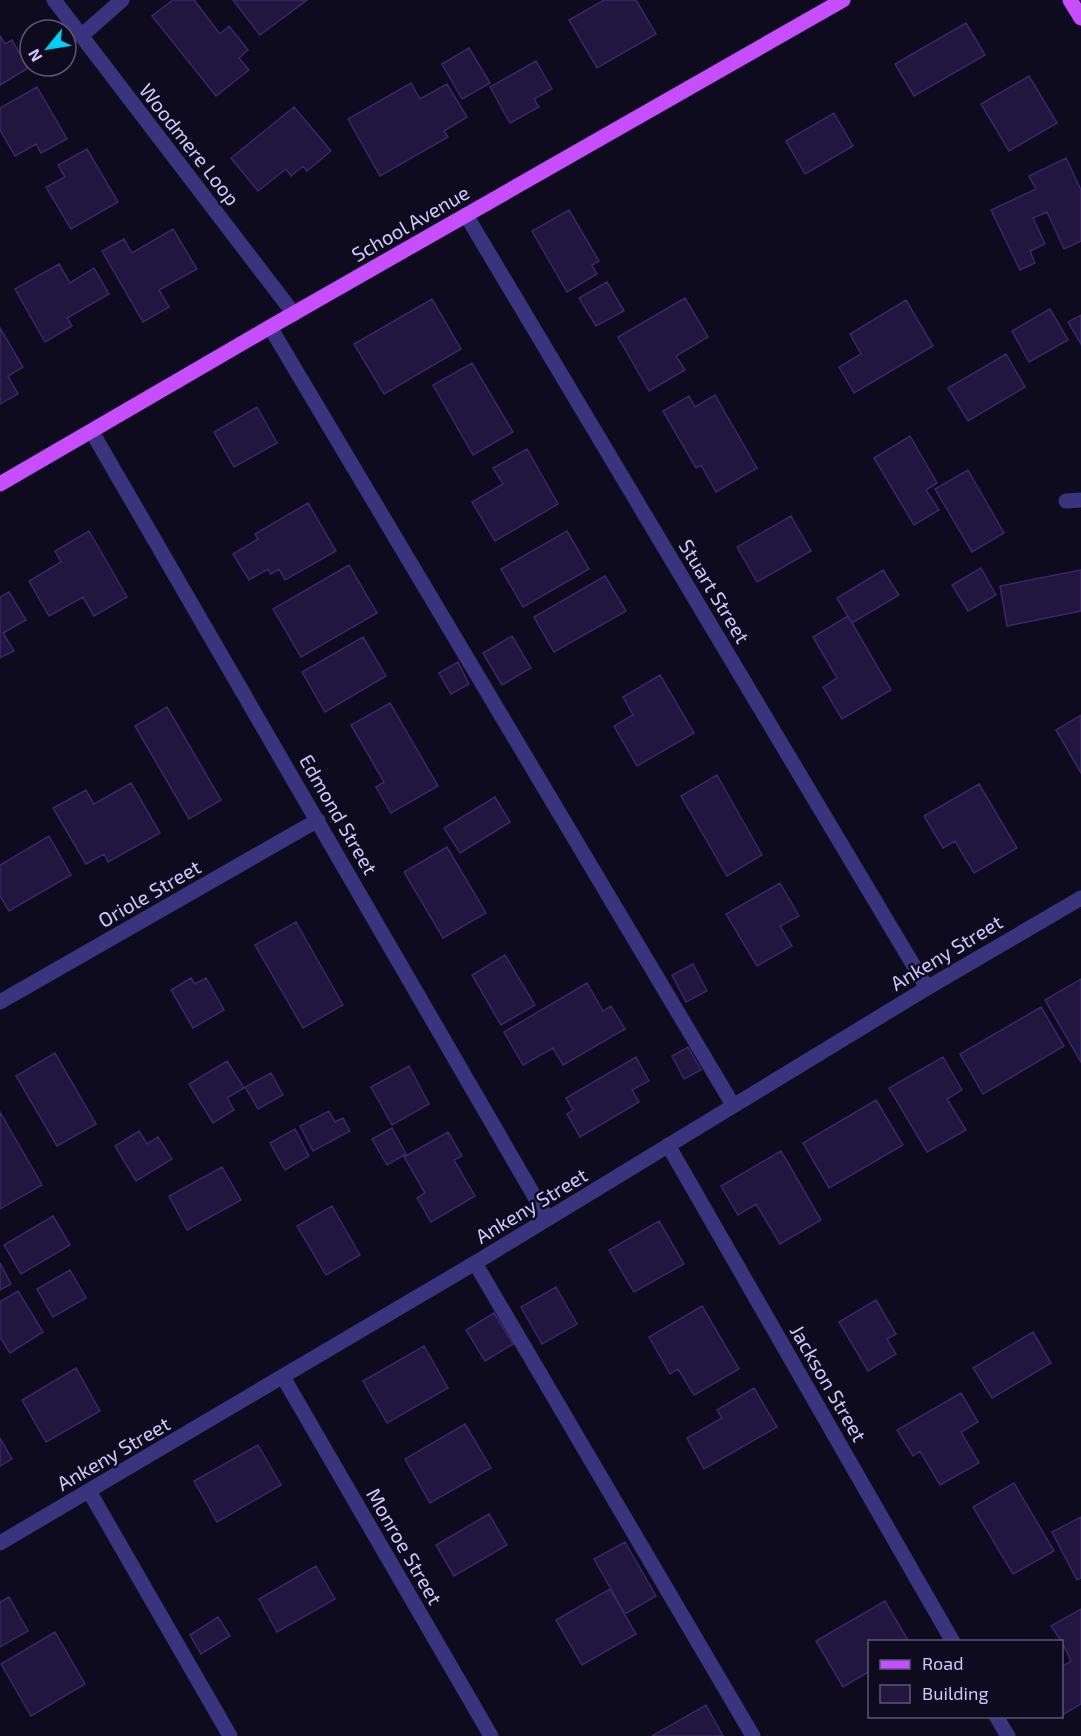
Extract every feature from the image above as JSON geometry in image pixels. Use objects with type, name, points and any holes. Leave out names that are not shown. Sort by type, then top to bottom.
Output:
[{"type":"main road","name":"School Avenue","points":[[0,484],[843,0]]},
{"type":"main road","points":[[1070,0],[1081,18]]},
{"type":"street","name":"Woodmere Loop","points":[[54,0],[294,314]]},
{"type":"street","points":[[81,36],[122,0]]},
{"type":"street","name":"Stuart Street","points":[[466,215],[927,988]]},
{"type":"street","points":[[270,327],[733,1105]]},
{"type":"street","name":"Edmond Street","points":[[92,432],[548,1218]]},
{"type":"street","name":"Oriole Street","points":[[0,1002],[318,820]]},
{"type":"street","name":"Ankeny Street","points":[[0,1543],[283,1377],[927,988],[1081,898]]},
{"type":"street","name":"Jackson Street","points":[[668,1145],[952,1640]]},
{"type":"street","points":[[474,1263],[753,1736]]},
{"type":"street","name":"Monroe Street","points":[[283,1377],[491,1736]]},
{"type":"street","points":[[89,1491],[230,1736]]},
{"type":"street","points":[[997,1718],[1008,1736]]},
{"type":"building","points":[[173,0],[194,0],[220,34],[229,26],[248,50],[239,58],[249,70],[216,96],[152,16]]},
{"type":"building","points":[[233,0],[307,0],[260,35]]},
{"type":"building","points":[[604,0],[636,0],[656,34],[597,68],[569,20]]},
{"type":"building","points":[[966,23],[985,55],[914,96],[895,64]]},
{"type":"building","points":[[0,36],[5,44],[12,40],[18,50],[18,74],[0,85]]},
{"type":"building","points":[[469,48],[490,83],[462,99],[442,64]]},
{"type":"building","points":[[536,61],[552,89],[534,99],[539,107],[510,123],[490,87]]},
{"type":"building","points":[[1029,76],[1057,123],[1009,151],[981,104]]},
{"type":"building","points":[[411,83],[420,99],[447,84],[467,117],[444,131],[448,137],[380,176],[348,119]]},
{"type":"building","points":[[37,87],[67,139],[41,153],[36,144],[15,156],[0,130],[0,108]]},
{"type":"building","points":[[294,107],[331,151],[307,171],[303,166],[291,176],[286,169],[258,191],[231,158]]},
{"type":"building","points":[[834,113],[853,146],[805,174],[786,141]]},
{"type":"building","points":[[87,149],[118,202],[71,229],[46,187],[65,177],[58,165]]},
{"type":"building","points":[[1066,158],[1081,190],[1081,241],[1064,249],[1047,212],[1033,218],[1045,244],[1030,251],[1035,263],[1020,270],[991,210],[1036,189],[1029,176]]},
{"type":"building","points":[[569,210],[599,261],[592,265],[597,274],[567,292],[532,231]]},
{"type":"building","points":[[173,229],[197,269],[159,290],[169,307],[143,322],[102,251],[124,239],[132,253]]},
{"type":"building","points":[[59,264],[70,283],[94,268],[109,294],[67,318],[72,326],[45,342],[15,289]]},
{"type":"building","points":[[607,282],[624,311],[596,326],[579,298]]},
{"type":"building","points":[[685,298],[708,337],[676,356],[685,370],[649,391],[618,337]]},
{"type":"building","points":[[432,299],[461,349],[384,394],[354,344]]},
{"type":"building","points":[[906,300],[933,346],[854,393],[839,367],[861,354],[850,334]]},
{"type":"building","points":[[1050,309],[1068,340],[1029,362],[1012,331]]},
{"type":"building","points":[[1081,315],[1081,344],[1068,322]]},
{"type":"building","points":[[0,328],[23,367],[8,376],[18,394],[0,404]]},
{"type":"building","points":[[1006,354],[1025,387],[968,421],[948,388]]},
{"type":"building","points":[[472,363],[513,432],[473,455],[433,385]]},
{"type":"building","points":[[715,395],[757,468],[716,492],[701,465],[696,468],[663,411],[689,396],[695,407]]},
{"type":"building","points":[[257,407],[277,443],[234,467],[214,432]]},
{"type":"building","points":[[910,436],[937,483],[926,490],[939,510],[914,525],[874,458]]},
{"type":"building","points":[[527,449],[558,504],[495,541],[472,502],[503,484],[493,468]]},
{"type":"building","points":[[968,470],[1004,533],[972,552],[935,489]]},
{"type":"building","points":[[308,503],[336,551],[285,580],[279,569],[271,574],[268,569],[249,580],[233,554],[258,539],[255,534]]},
{"type":"building","points":[[791,516],[811,551],[757,582],[737,547]]},
{"type":"building","points":[[89,531],[127,597],[94,616],[83,597],[49,616],[29,581],[61,562],[55,551]]},
{"type":"building","points":[[567,531],[589,569],[523,607],[501,569]]},
{"type":"building","points":[[349,565],[377,613],[301,657],[273,609]]},
{"type":"building","points":[[981,568],[996,595],[968,611],[952,585]]},
{"type":"building","points":[[883,570],[899,595],[852,623],[837,598]]},
{"type":"building","points":[[1081,570],[1081,611],[1007,626],[1000,586]]},
{"type":"building","points":[[605,576],[626,611],[554,652],[534,617]]},
{"type":"building","points":[[9,592],[26,620],[3,633],[14,651],[0,658],[0,597]]},
{"type":"building","points":[[848,616],[891,690],[842,719],[823,687],[837,678],[813,637]]},
{"type":"building","points":[[512,636],[531,668],[502,685],[483,653]]},
{"type":"building","points":[[363,637],[386,676],[325,712],[302,672]]},
{"type":"building","points":[[458,662],[469,684],[451,694],[439,673]]},
{"type":"building","points":[[660,675],[694,733],[637,766],[614,726],[633,715],[623,697]]},
{"type":"building","points":[[390,703],[438,786],[391,813],[376,787],[384,782],[351,725]]},
{"type":"building","points":[[167,707],[221,800],[189,819],[135,726]]},
{"type":"building","points":[[1081,715],[1081,773],[1056,730]]},
{"type":"building","points":[[717,775],[762,855],[727,876],[681,796]]},
{"type":"building","points":[[131,783],[160,833],[108,862],[104,854],[86,864],[53,808],[86,790],[94,804]]},
{"type":"building","points":[[979,784],[1017,848],[974,873],[955,841],[943,848],[924,816]]},
{"type":"building","points":[[495,797],[510,822],[460,853],[444,828]]},
{"type":"building","points":[[49,836],[71,875],[9,911],[0,896],[0,865]]},
{"type":"building","points":[[447,847],[486,913],[443,938],[404,872]]},
{"type":"building","points":[[780,883],[799,916],[780,926],[792,946],[757,966],[726,914]]},
{"type":"building","points":[[296,922],[343,1005],[303,1028],[255,945]]},
{"type":"building","points":[[505,955],[535,1005],[501,1025],[472,975]]},
{"type":"building","points":[[693,964],[707,991],[686,1002],[672,975]]},
{"type":"building","points":[[191,978],[195,984],[206,978],[224,1010],[193,1028],[171,990]]},
{"type":"building","points":[[1081,979],[1081,1062],[1045,1000]]},
{"type":"building","points":[[587,983],[603,1011],[611,1006],[625,1029],[563,1065],[553,1048],[523,1065],[504,1032]]},
{"type":"building","points":[[1041,1007],[1064,1046],[983,1094],[960,1054]]},
{"type":"building","points":[[688,1047],[701,1070],[684,1079],[672,1056]]},
{"type":"building","points":[[55,1053],[96,1124],[57,1146],[16,1076]]},
{"type":"building","points":[[636,1057],[649,1081],[632,1090],[639,1102],[580,1137],[567,1114],[573,1110],[566,1098]]},
{"type":"building","points":[[943,1057],[962,1090],[947,1099],[966,1130],[927,1152],[889,1088]]},
{"type":"building","points":[[227,1061],[244,1088],[227,1098],[234,1110],[213,1123],[189,1084]]},
{"type":"building","points":[[409,1066],[429,1104],[392,1125],[371,1087]]},
{"type":"building","points":[[271,1073],[283,1095],[258,1109],[245,1087]]},
{"type":"building","points":[[876,1100],[903,1145],[829,1188],[803,1143]]},
{"type":"building","points":[[329,1111],[335,1122],[343,1118],[350,1131],[313,1151],[300,1126]]},
{"type":"building","points":[[0,1112],[42,1185],[0,1209]]},
{"type":"building","points":[[392,1128],[406,1154],[387,1165],[372,1139]]},
{"type":"building","points":[[295,1129],[309,1156],[285,1170],[270,1143]]},
{"type":"building","points":[[139,1131],[147,1144],[158,1137],[172,1159],[136,1181],[115,1146]]},
{"type":"building","points":[[448,1132],[462,1156],[454,1160],[475,1196],[431,1222],[417,1198],[425,1193],[404,1157]]},
{"type":"building","points":[[781,1151],[821,1220],[780,1244],[756,1204],[738,1215],[721,1186]]},
{"type":"building","points":[[222,1167],[241,1200],[187,1230],[169,1196]]},
{"type":"building","points":[[332,1206],[360,1255],[326,1275],[297,1226]]},
{"type":"building","points":[[53,1216],[70,1245],[21,1274],[4,1245]]},
{"type":"building","points":[[659,1221],[684,1264],[634,1292],[609,1250]]},
{"type":"building","points":[[0,1263],[11,1284],[0,1290]]},
{"type":"building","points":[[70,1270],[86,1298],[53,1317],[37,1289]]},
{"type":"building","points":[[556,1287],[577,1324],[542,1344],[521,1307]]},
{"type":"building","points":[[18,1291],[43,1332],[10,1353],[0,1337],[0,1302]]},
{"type":"building","points":[[876,1300],[896,1334],[887,1339],[896,1354],[868,1371],[839,1322]]},
{"type":"building","points":[[702,1306],[739,1369],[694,1395],[678,1369],[670,1374],[649,1337]]},
{"type":"building","points":[[494,1313],[513,1344],[485,1361],[466,1330]]},
{"type":"building","points":[[1033,1332],[1051,1363],[992,1398],[973,1368]]},
{"type":"building","points":[[424,1346],[448,1388],[387,1423],[363,1381]]},
{"type":"building","points":[[76,1368],[100,1411],[46,1442],[22,1400]]},
{"type":"building","points":[[754,1388],[777,1427],[704,1469],[687,1438],[722,1418],[717,1410]]},
{"type":"building","points":[[961,1393],[978,1422],[961,1432],[979,1463],[940,1485],[920,1451],[913,1456],[897,1430]]},
{"type":"building","points":[[465,1424],[491,1468],[430,1503],[405,1459]]},
{"type":"building","points":[[0,1438],[12,1459],[0,1466]]},
{"type":"building","points":[[258,1445],[281,1485],[217,1522],[194,1481]]},
{"type":"building","points":[[1014,1483],[1054,1551],[1013,1574],[973,1507]]},
{"type":"building","points":[[489,1514],[507,1545],[454,1576],[436,1545]]},
{"type":"building","points":[[1081,1517],[1081,1578],[1077,1580],[1052,1532]]},
{"type":"building","points":[[625,1542],[656,1596],[625,1614],[594,1559]]},
{"type":"building","points":[[316,1566],[335,1599],[277,1632],[259,1599]]},
{"type":"building","points":[[610,1589],[636,1634],[582,1665],[556,1620]]},
{"type":"building","points":[[9,1597],[28,1631],[0,1647],[0,1602]]},
{"type":"building","points":[[885,1601],[908,1640],[868,1640],[868,1672],[843,1687],[816,1641]]},
{"type":"building","points":[[1081,1609],[1081,1704],[1063,1714],[1063,1666],[1071,1661],[1063,1640],[1061,1640],[1051,1626]]},
{"type":"building","points":[[218,1617],[230,1636],[201,1654],[190,1635]]},
{"type":"building","points":[[55,1632],[85,1684],[31,1716],[1,1664]]},
{"type":"building","points":[[706,1705],[723,1736],[652,1736]]}]
